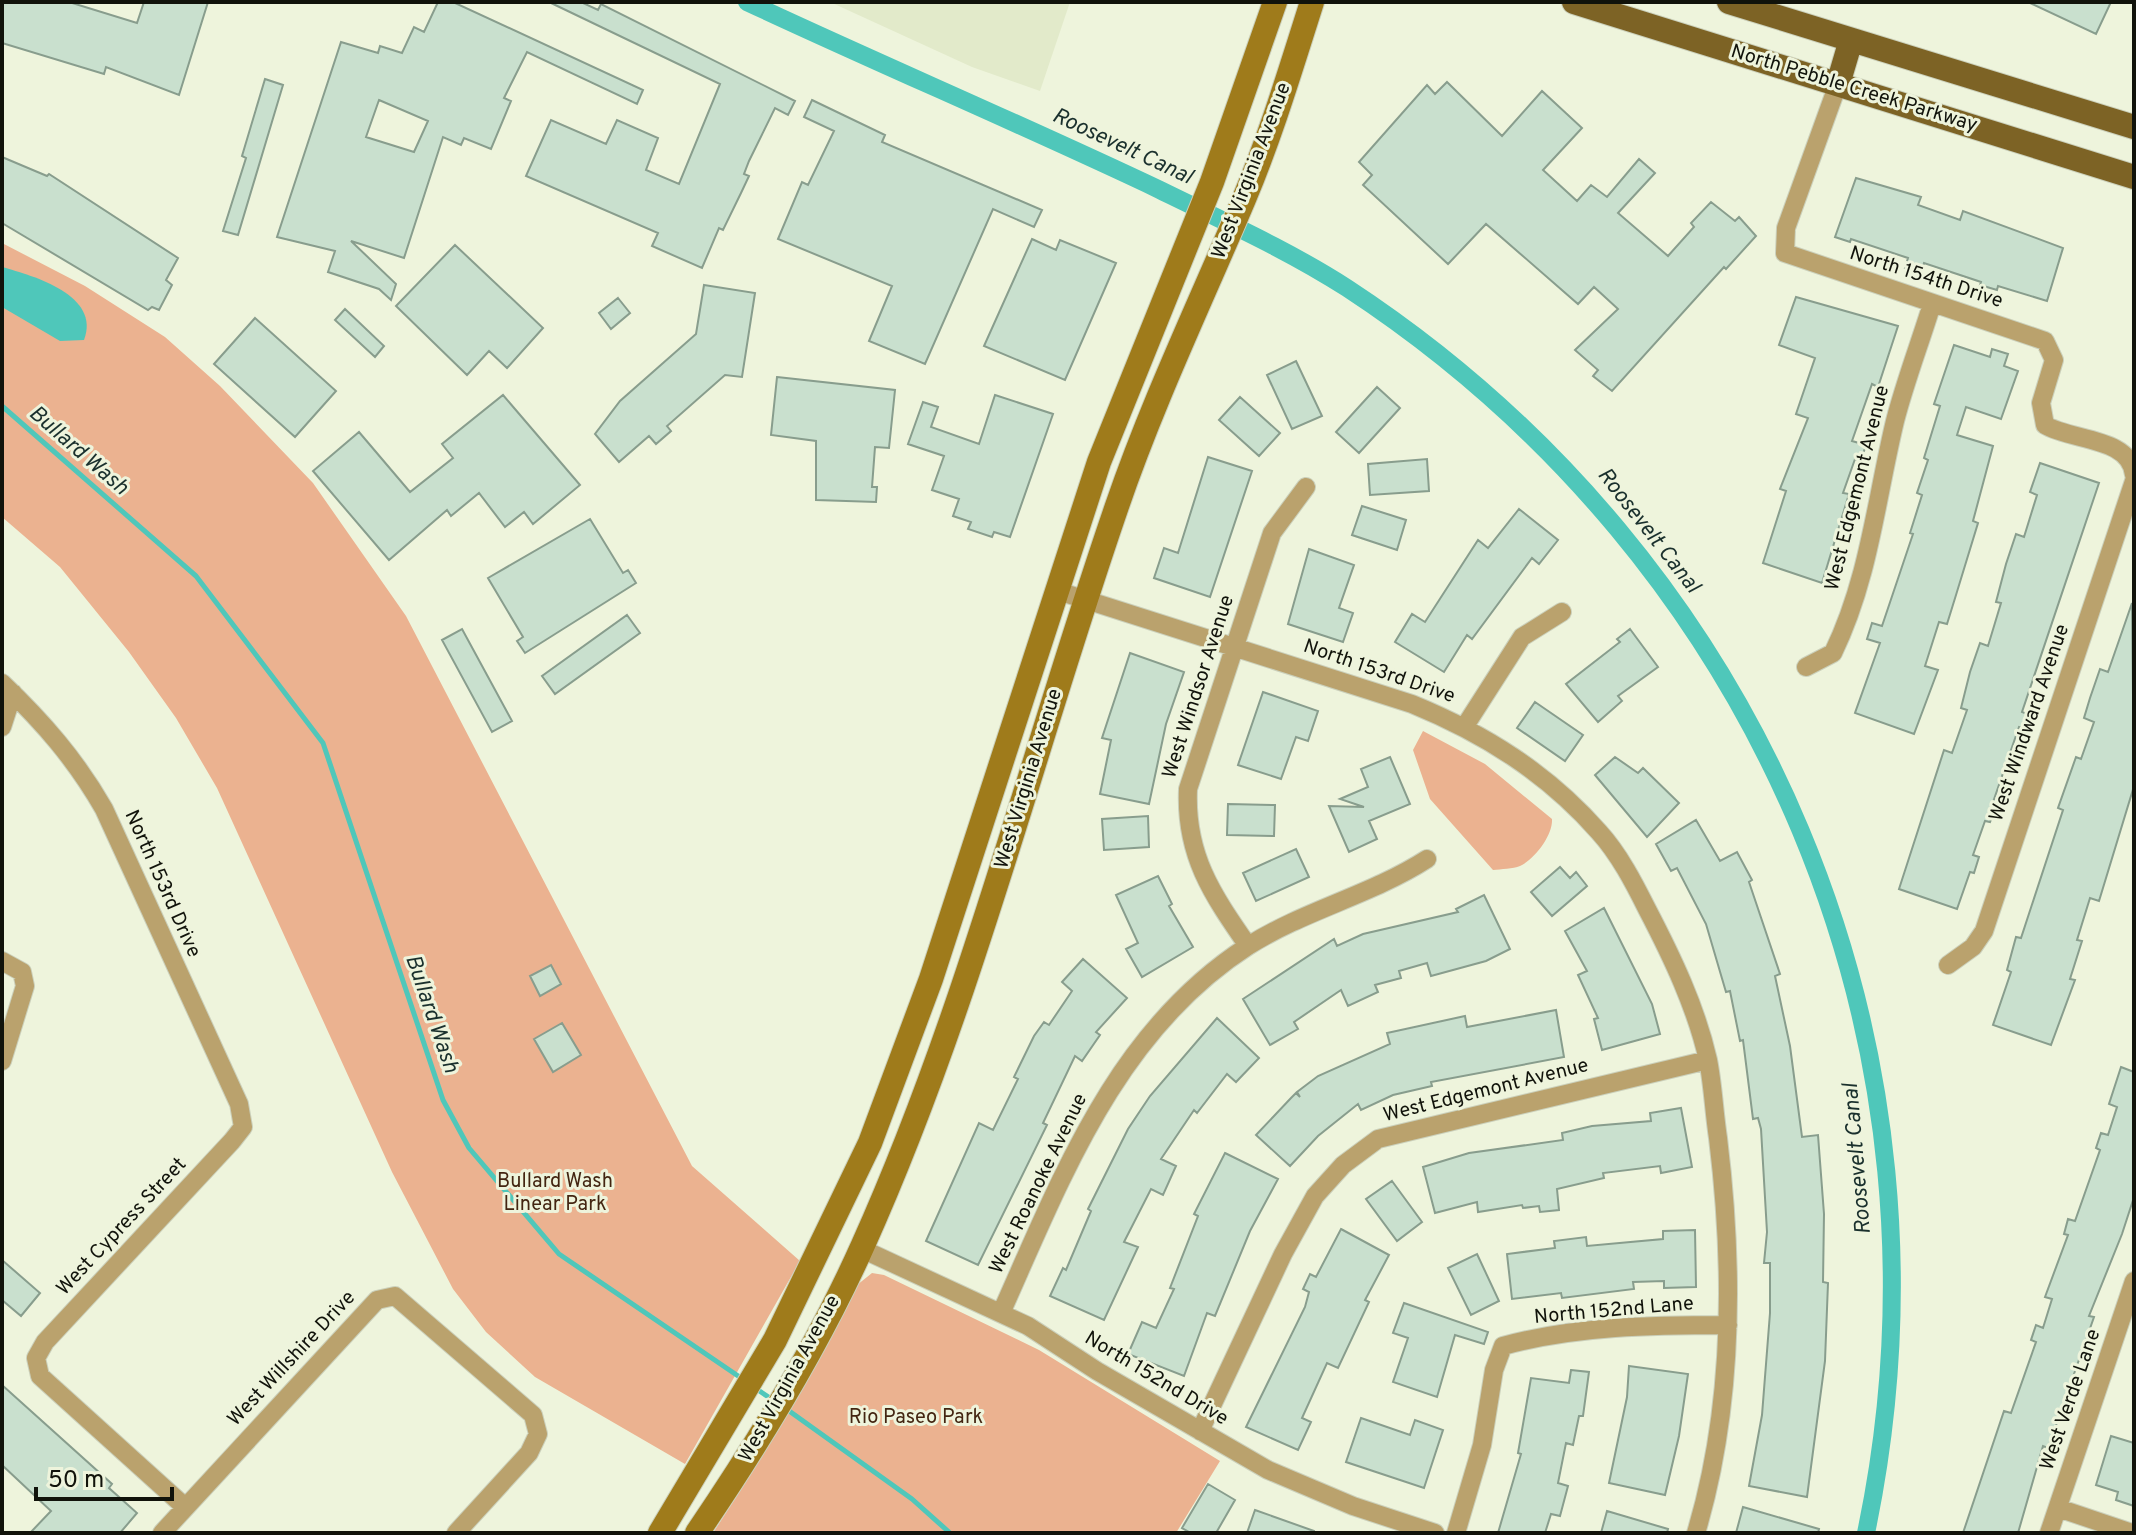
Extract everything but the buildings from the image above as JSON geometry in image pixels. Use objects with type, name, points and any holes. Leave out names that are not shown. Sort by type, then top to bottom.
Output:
[{"type":"main road","name":"West Virginia Avenue","points":[[660,1533],[775,1340],[838,1212],[891,1091],[931,979],[1055,590],[1112,427],[1212,182],[1275,2]]},
{"type":"main road","name":"West Virginia Avenue","points":[[697,1533],[756,1446],[804,1360],[862,1249],[913,1127],[962,993],[1086,600],[1138,447],[1245,197],[1312,2]]},
{"type":"main road","name":"North Pebble Creek Parkway","points":[[1574,2],[2134,177]]},
{"type":"main road","points":[[1729,2],[2134,127]]},
{"type":"main road","points":[[1838,84],[1851,40]]},
{"type":"street","name":"North 154th Drive","points":[[1838,84],[1786,228],[1785,253],[2037,337],[2050,348],[2054,360],[2041,403],[2045,425],[2116,449],[2127,457]]},
{"type":"street","name":"West Edgemont Avenue","points":[[1806,667],[1833,653],[1861,579],[1874,532],[1895,420],[1932,304]]},
{"type":"street","name":"West Windward Avenue","points":[[1948,965],[1973,947],[1984,931],[2134,478],[2127,457]]},
{"type":"street","name":"West Windsor Avenue","points":[[1248,946],[1208,888],[1187,817],[1188,789],[1272,533],[1306,487]]},
{"type":"street","name":"North 153rd Drive","points":[[1055,590],[1412,704],[1465,726],[1525,762],[1602,834],[1635,885],[1685,989],[1708,1060]]},
{"type":"street","points":[[1465,726],[1522,637],[1562,612]]},
{"type":"street","name":"North 153rd Drive","points":[[7,688],[79,766],[104,809],[239,1104],[243,1127]]},
{"type":"street","points":[[2,727],[7,688]]},
{"type":"street","name":"West Roanoke Avenue","points":[[1001,1313],[1085,1130],[1125,1064],[1170,1012],[1211,973],[1248,946],[1309,912],[1402,875],[1427,859]]},
{"type":"street","points":[[2,961],[22,972],[25,986],[2,1061]]},
{"type":"street","name":"West Edgemont Avenue","points":[[1200,1431],[1289,1243],[1315,1196],[1343,1165],[1378,1139],[1708,1060]]},
{"type":"street","points":[[1696,1533],[1718,1435],[1728,1325],[1729,1251],[1708,1060]]},
{"type":"street","name":"West Cypress Street","points":[[185,1507],[40,1376],[36,1358],[45,1342],[243,1127]]},
{"type":"street","name":"North 152nd Drive","points":[[862,1249],[1001,1313],[1268,1470],[1353,1506],[1435,1533]]},
{"type":"street","name":"West Verde Lane","points":[[2049,1533],[2128,1316],[2134,1281]]},
{"type":"street","name":"West Willshire Drive","points":[[162,1533],[377,1300],[395,1296],[533,1415],[538,1434],[529,1453],[456,1533]]},
{"type":"street","name":"North 152nd Lane","points":[[1456,1533],[1482,1445],[1494,1370],[1503,1346],[1526,1340],[1623,1328],[1728,1325]]},
{"type":"street","points":[[2058,1508],[2132,1533]]},
{"type":"shaded area","points":[[830,2],[1070,2],[1040,91],[972,67]]},
{"type":"green space","name":"Bullard Wash Linear Park","points":[[2,243],[85,286],[165,337],[220,386],[313,483],[406,616],[692,1166],[800,1261],[685,1464],[535,1377],[486,1332],[453,1289],[392,1172],[217,788],[176,718],[129,652],[60,567],[2,517]]},
{"type":"green space","points":[[1423,731],[1485,764],[1552,819],[1542,846],[1526,863],[1493,870],[1430,799],[1413,750]]},
{"type":"green space","name":"Rio Paseo Park","points":[[872,1273],[884,1275],[1039,1350],[1220,1461],[1176,1533],[713,1533],[753,1471],[857,1285]]},
{"type":"water","points":[[2,267],[46,282],[74,300],[83,311],[87,324],[84,340],[60,341],[2,307]]},
{"type":"waterway","name":"Roosevelt Canal","points":[[747,2],[1160,190],[1325,274],[1493,400],[1618,529],[1720,673],[1800,830],[1856,997],[1886,1171],[1890,1351],[1866,1533]]},
{"type":"waterway","name":"Bullard Wash","points":[[2,406],[196,576],[323,743],[443,1100],[469,1148],[559,1254],[744,1380]]},
{"type":"waterway","name":"Bullard Wash","points":[[755,1388],[773,1400]]},
{"type":"waterway","name":"Bullard Wash","points":[[785,1408],[912,1499],[950,1533]]}]
